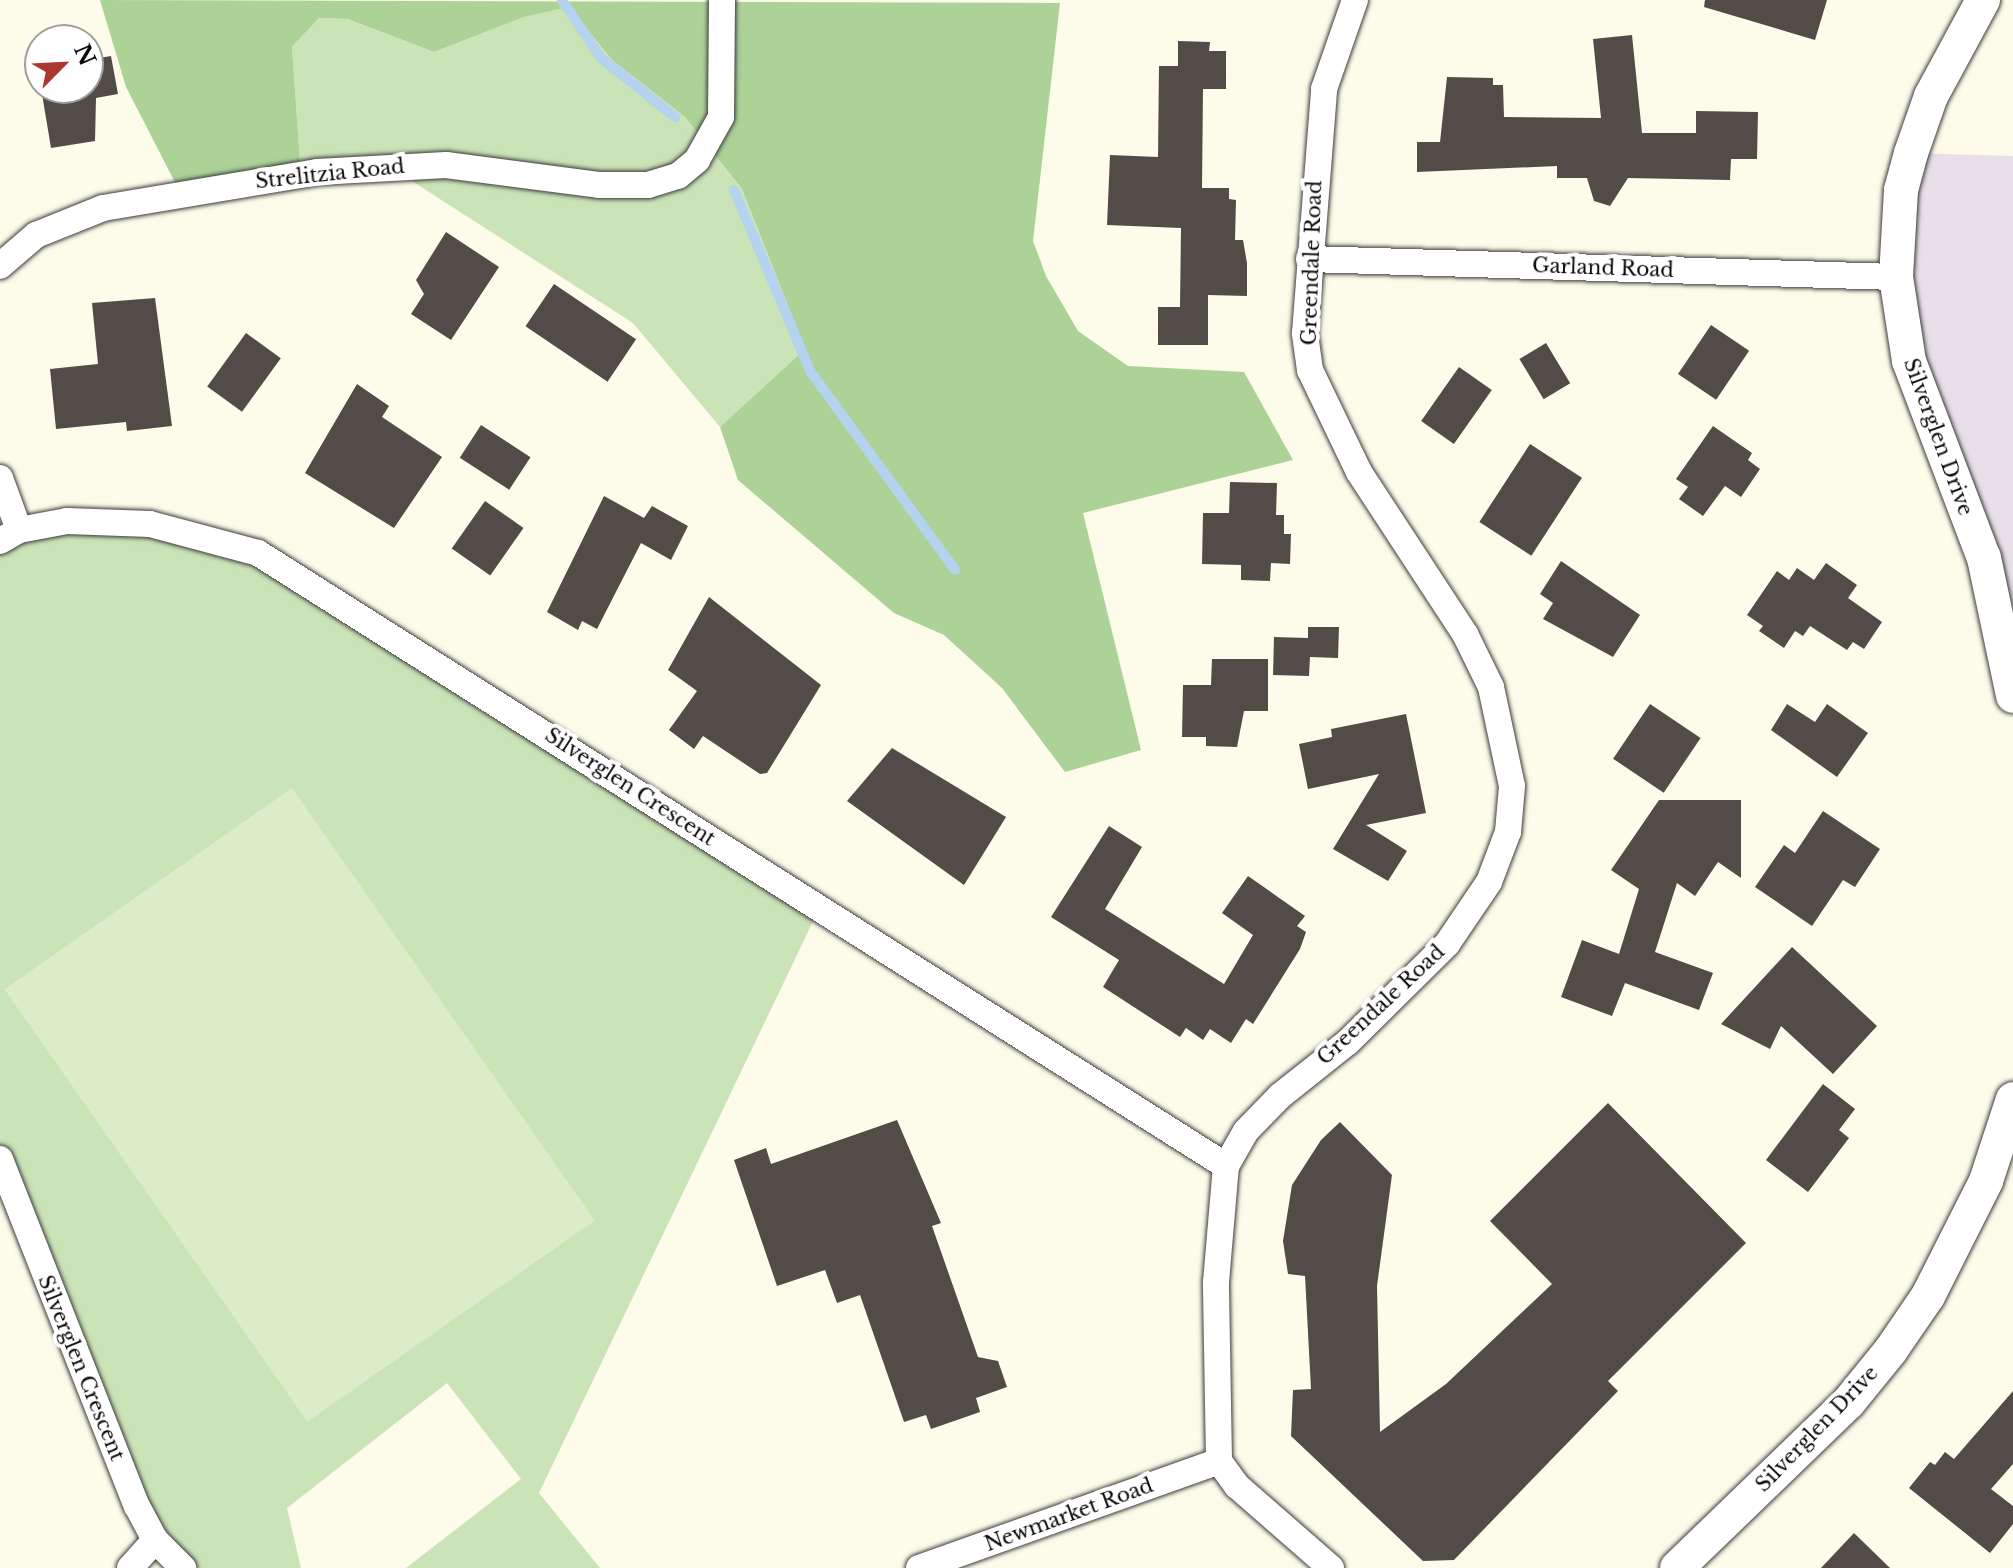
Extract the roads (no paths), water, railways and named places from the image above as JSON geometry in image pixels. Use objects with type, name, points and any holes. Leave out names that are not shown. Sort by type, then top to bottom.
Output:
[{"type":"street","name":"Strelitzia Road","points":[[0,266],[36,235],[103,208],[317,172],[459,166],[599,185],[648,185],[678,176],[697,160],[721,117],[722,0]]},
{"type":"street","name":"Greendale Road","points":[[1219,1461],[1215,1298],[1226,1166],[1246,1131],[1280,1096],[1348,1042],[1447,944],[1489,882],[1510,816],[1506,737],[1491,687],[1321,402],[1305,333],[1324,89],[1355,0]]},
{"type":"street","name":"Silverglen Drive","points":[[1983,0],[1931,96],[1911,153],[1901,190],[1896,277],[1909,361],[1984,558],[2013,696]]},
{"type":"street","name":"Garland Road","points":[[1309,259],[1896,277]]},
{"type":"street","points":[[0,478],[10,536]]},
{"type":"street","name":"Silverglen Crescent","points":[[10,536],[67,521],[150,524],[213,536],[269,558],[1226,1166]]},
{"type":"street","name":"Silverglen Drive","points":[[1677,1568],[1848,1403],[1891,1350],[1961,1231],[2013,1099]]},
{"type":"street","name":"Silverglen Crescent","points":[[0,1159],[106,1436],[155,1540],[183,1568]]},
{"type":"street","points":[[1219,1461],[1237,1486],[1331,1568]]},
{"type":"street","name":"Newmarket Road","points":[[919,1568],[1219,1461]]},
{"type":"street","points":[[130,1568],[155,1540]]},
{"type":"waterway","points":[[562,0],[601,58],[675,117]]},
{"type":"waterway","points":[[734,190],[810,371],[955,570]]}]
